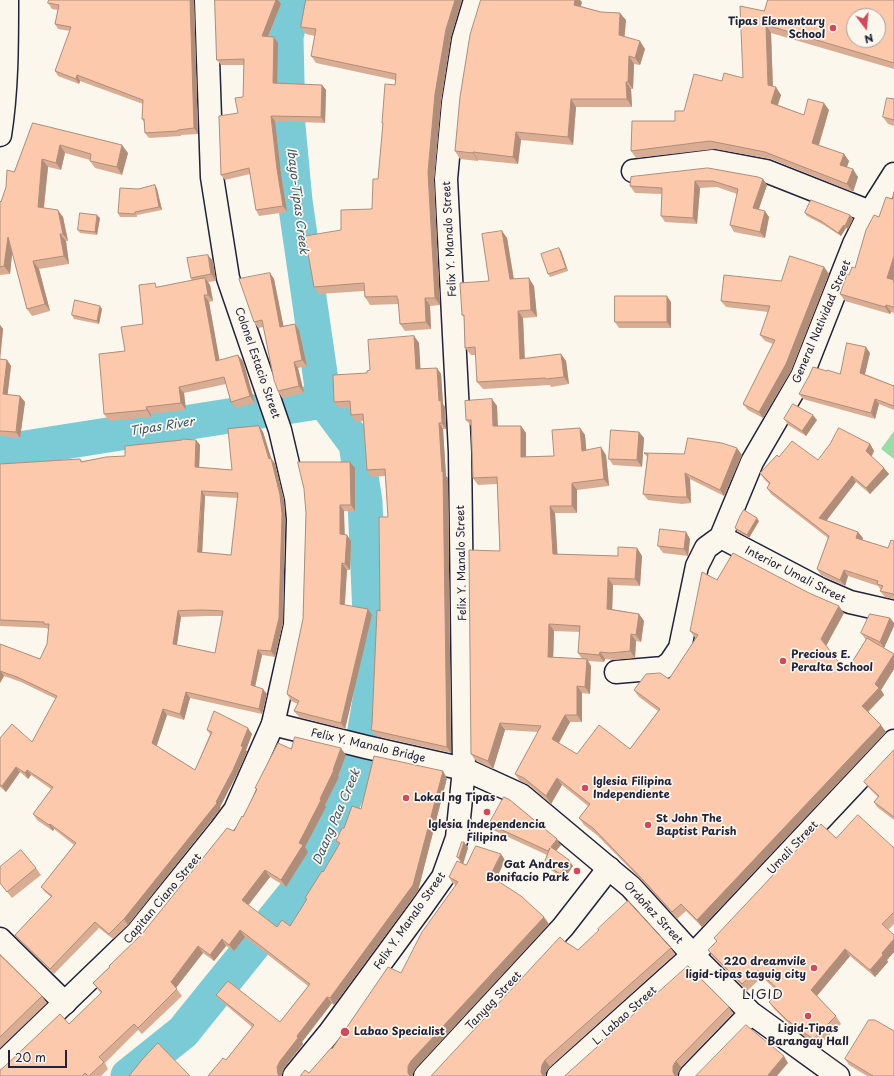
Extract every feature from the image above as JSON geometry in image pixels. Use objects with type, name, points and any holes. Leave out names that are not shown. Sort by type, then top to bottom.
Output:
[{"type":"street","points":[[0,135],[3,118],[7,54],[7,0]]},
{"type":"street","name":"Colonel Estacio Street","points":[[206,0],[212,177],[228,278],[280,430],[296,498],[298,519],[295,625],[273,724]]},
{"type":"street","name":"Felix Y. Manalo Street","points":[[294,1076],[330,1032],[422,908],[443,877],[457,838],[464,769],[460,452],[446,179],[453,103],[463,40],[475,0]]},
{"type":"street","points":[[633,171],[713,161],[766,171],[870,212]]},
{"type":"street","name":"General Natividad Street","points":[[721,537],[752,462],[802,376],[854,244],[870,212],[894,174]]},
{"type":"street","points":[[616,672],[663,668],[670,663],[680,648],[697,566],[706,548],[721,537]]},
{"type":"street","name":"Interior Umali Street","points":[[721,537],[838,597],[850,602],[894,612]]},
{"type":"street","name":"Felix Y. Manalo Bridge","points":[[273,724],[464,769]]},
{"type":"street","name":"Capitan Ciano Street","points":[[0,1065],[137,933],[235,810],[273,724]]},
{"type":"street","name":"Umali Street","points":[[693,955],[894,741]]},
{"type":"street","name":"Ordoñez Street","points":[[464,769],[521,795],[631,887],[693,955],[751,1013],[835,1074]]},
{"type":"street","name":"Tanyag Street","points":[[425,1076],[563,926],[609,868]]},
{"type":"street","points":[[0,939],[64,1002]]},
{"type":"street","name":"L. Labao Street","points":[[558,1076],[693,955]]},
{"type":"street","points":[[690,1076],[751,1013]]},
{"type":"green space","points":[[894,431],[894,459],[881,449]]},
{"type":"building","points":[[49,0],[190,0],[194,128],[178,131],[145,133],[144,119],[142,119],[143,100],[77,75],[76,79],[55,71],[71,27],[55,24],[59,5],[48,3]]},
{"type":"building","points":[[215,0],[276,0],[262,36],[274,37],[273,83],[322,85],[321,117],[271,116],[283,206],[256,210],[249,168],[221,175],[219,116],[238,113],[235,98],[243,97],[244,59],[217,60]]},
{"type":"building","points":[[306,0],[455,0],[446,29],[435,94],[428,172],[435,298],[425,298],[426,322],[400,324],[397,296],[365,297],[364,283],[314,287],[305,236],[341,230],[341,210],[372,209],[373,179],[378,179],[385,84],[395,85],[396,74],[311,56],[316,29],[301,27]]},
{"type":"building","points":[[481,0],[575,0],[574,5],[601,12],[620,13],[619,35],[640,41],[635,58],[629,56],[628,82],[626,82],[627,99],[571,99],[568,137],[516,132],[513,157],[455,151],[460,97],[470,35]]},
{"type":"building","points":[[768,0],[894,0],[894,63],[766,25],[768,85],[776,87],[771,103],[804,115],[808,99],[824,103],[812,143],[844,154],[840,165],[853,169],[847,184],[765,152],[710,141],[631,151],[632,121],[675,121],[675,111],[684,111],[694,74],[722,81],[724,73],[743,78],[740,6],[764,11]]},
{"type":"building","points":[[887,98],[894,99],[894,120],[883,117]]},
{"type":"building","points":[[33,123],[122,145],[117,167],[90,161],[91,154],[60,145],[56,163],[42,159],[38,207],[58,210],[63,234],[60,234],[64,256],[33,261],[45,304],[27,309],[8,237],[4,266],[0,267],[0,201],[1,202],[6,187],[7,170],[14,172]]},
{"type":"building","points":[[708,168],[763,179],[753,208],[765,211],[760,232],[730,225],[738,189],[713,181],[695,181],[693,218],[661,216],[662,188],[630,186],[631,177]]},
{"type":"building","points":[[155,185],[159,207],[135,212],[135,214],[118,213],[120,188],[138,189]]},
{"type":"building","points":[[894,192],[894,256],[887,278],[894,280],[894,307],[886,305],[885,307],[840,294],[847,274],[849,275],[852,267],[855,268],[866,230],[874,215],[879,217],[886,197],[892,199]]},
{"type":"building","points":[[811,200],[850,215],[845,226],[844,225],[838,233],[821,221],[805,213]]},
{"type":"building","points":[[80,213],[97,215],[95,232],[78,230]]},
{"type":"building","points":[[502,231],[510,279],[529,278],[531,310],[518,311],[520,359],[561,354],[564,377],[477,382],[475,347],[465,348],[464,315],[462,315],[460,283],[489,281],[482,234]]},
{"type":"building","points":[[559,248],[566,268],[548,274],[541,254]]},
{"type":"building","points":[[208,255],[211,274],[191,278],[187,258]]},
{"type":"building","points":[[790,256],[824,267],[786,364],[759,412],[743,404],[775,340],[760,335],[770,306],[721,301],[724,275],[781,281]]},
{"type":"building","points":[[270,273],[280,327],[295,324],[302,360],[294,362],[299,386],[278,391],[274,380],[262,320],[254,322],[239,279]]},
{"type":"building","points":[[205,278],[208,295],[204,295],[216,361],[238,355],[250,396],[231,402],[224,377],[179,387],[181,403],[146,407],[147,410],[104,414],[99,354],[125,351],[121,327],[143,324],[139,285],[155,283],[156,287]]},
{"type":"building","points":[[615,296],[667,296],[667,322],[615,322]]},
{"type":"building","points":[[75,300],[100,306],[97,321],[72,315]]},
{"type":"building","points":[[414,336],[416,369],[437,368],[439,401],[441,400],[442,423],[439,423],[442,472],[443,471],[447,747],[371,730],[377,610],[380,611],[379,517],[388,517],[385,469],[367,470],[363,414],[351,415],[350,401],[334,402],[333,375],[367,373],[367,371],[370,370],[368,340]]},
{"type":"building","points":[[847,343],[866,347],[860,373],[894,386],[894,406],[875,399],[871,413],[799,394],[813,367],[840,374]]},
{"type":"building","points":[[0,359],[7,360],[3,394],[20,396],[16,432],[0,431]]},
{"type":"building","points":[[492,399],[493,426],[521,426],[521,457],[554,456],[552,430],[580,428],[582,451],[601,447],[604,479],[572,483],[572,506],[550,506],[553,554],[618,556],[618,547],[637,548],[635,579],[608,578],[607,609],[639,614],[636,635],[631,634],[630,651],[610,653],[600,652],[599,655],[578,653],[580,626],[549,624],[548,657],[587,659],[585,687],[577,686],[577,715],[565,715],[552,739],[577,754],[599,725],[630,749],[660,709],[634,690],[646,674],[660,673],[669,679],[698,635],[690,631],[702,572],[717,580],[733,553],[809,593],[839,606],[821,639],[846,672],[867,638],[894,654],[875,684],[879,688],[862,706],[881,725],[697,920],[681,904],[672,912],[593,828],[579,818],[590,804],[557,778],[546,796],[524,778],[515,774],[541,726],[500,723],[488,761],[471,754],[469,550],[500,551],[497,477],[473,478],[471,420],[466,420],[465,401]]},
{"type":"building","points":[[793,404],[813,415],[802,431],[784,419]]},
{"type":"building","points":[[259,426],[269,459],[271,458],[280,495],[282,514],[279,618],[271,651],[258,650],[251,685],[263,689],[259,709],[186,692],[180,714],[163,709],[152,743],[195,770],[212,732],[207,730],[214,711],[248,728],[241,746],[243,747],[216,802],[217,803],[124,919],[109,934],[95,922],[50,969],[15,935],[52,896],[41,887],[76,843],[50,824],[49,825],[33,814],[53,787],[27,770],[25,773],[16,767],[2,786],[0,785],[0,738],[12,724],[32,742],[57,696],[17,677],[0,671],[0,644],[40,659],[47,644],[49,624],[44,624],[44,622],[0,620],[0,464],[80,459],[81,462],[106,457],[125,456],[125,446],[182,439],[196,440],[195,467],[232,470],[228,429]],"holes":[[[202,491],[238,493],[231,555],[198,552]],[[178,611],[223,611],[215,653],[173,644]]]},
{"type":"building","points":[[839,428],[870,444],[866,451],[884,468],[866,488],[852,476],[819,518],[858,532],[856,538],[888,548],[891,540],[894,541],[894,595],[880,591],[883,586],[877,584],[878,581],[844,570],[840,580],[817,569],[829,536],[767,488],[770,483],[760,473],[777,455],[779,457],[792,441],[818,460],[830,444]]},
{"type":"building","points":[[611,430],[639,432],[637,460],[609,459]]},
{"type":"building","points":[[688,438],[722,443],[737,448],[720,490],[685,473],[687,497],[643,494],[648,454],[644,453],[684,454]]},
{"type":"building","points":[[298,462],[350,462],[351,505],[340,505],[340,534],[347,535],[345,564],[342,563],[340,604],[368,609],[341,723],[294,711],[299,701],[287,694],[303,619],[306,513],[304,489]]},
{"type":"building","points":[[744,510],[757,518],[747,535],[735,528]]},
{"type":"building","points":[[660,529],[686,532],[684,549],[658,546]]},
{"type":"building","points":[[870,614],[890,618],[880,642],[861,633]]},
{"type":"building","points":[[295,737],[341,748],[334,770],[320,799],[321,800],[299,843],[303,845],[281,880],[265,870],[242,900],[277,927],[282,920],[290,926],[307,899],[305,898],[322,871],[323,872],[340,843],[336,841],[342,828],[344,828],[352,806],[361,809],[374,756],[443,771],[413,885],[330,998],[327,997],[297,1036],[298,1038],[277,1067],[279,1076],[208,1076],[223,1058],[226,1060],[254,1025],[216,995],[228,981],[280,1022],[310,984],[240,930],[229,945],[222,939],[210,955],[198,946],[171,982],[177,989],[138,1028],[134,1024],[99,1057],[104,1062],[89,1076],[85,1073],[82,1076],[0,1076],[0,1070],[60,1014],[69,1024],[102,992],[93,983],[142,934],[227,828],[234,831],[257,789],[255,788],[278,743],[291,749]]},
{"type":"building","points":[[894,750],[894,817],[874,802],[879,796],[864,782]]},
{"type":"building","points":[[504,797],[510,800],[557,839],[551,847],[569,860],[560,874],[544,863],[550,848],[548,851],[489,824]]},
{"type":"building","points":[[858,815],[894,848],[894,912],[882,924],[894,935],[894,939],[870,970],[845,949],[811,990],[836,1016],[813,1039],[787,1020],[769,1002],[780,991],[757,970],[742,984],[708,950],[717,941],[714,938],[821,824],[836,838]]},
{"type":"building","points":[[462,842],[464,842],[459,858],[457,857]]},
{"type":"building","points":[[476,846],[501,854],[490,876],[521,896],[544,917],[411,1061],[408,1066],[408,1073],[410,1076],[300,1076],[305,1070],[309,1073],[331,1048],[332,1049],[388,967],[401,973],[422,932],[458,882],[449,877],[457,861],[466,865]]},
{"type":"building","points":[[21,850],[36,868],[7,892],[0,883],[0,867]]},
{"type":"building","points":[[628,901],[671,948],[545,1060],[542,1065],[541,1072],[543,1076],[431,1076],[560,937],[578,950]]},
{"type":"building","points":[[0,955],[42,996],[0,1037]]},
{"type":"building","points":[[688,966],[729,1007],[676,1061],[673,1066],[675,1076],[565,1076]]},
{"type":"building","points":[[869,1020],[875,1020],[894,1031],[894,1076],[873,1076],[845,1059]]},
{"type":"building","points":[[746,1025],[784,1056],[768,1075],[769,1076],[696,1076]]},
{"type":"building","points":[[158,1043],[190,1076],[129,1076]]},
{"type":"waterway","name":"Daang Paa Creek","points":[[128,1076],[183,1032],[313,871],[359,766],[373,682],[365,502],[356,444],[324,401],[295,201],[288,126],[286,37],[294,0]]},
{"type":"waterway","name":"Tipas River","points":[[0,452],[324,401]]},
{"type":"place","name":"Tipas Elementary School","points":[[833,28]]},
{"type":"place","name":"Precious E. Peralta School","points":[[783,661]]},
{"type":"place","name":"Iglesia Filipina Independiente","points":[[585,788]]},
{"type":"place","name":"Lokal ng Tipas","points":[[406,798]]},
{"type":"place","name":"Iglesia Independencia Filipina","points":[[487,812]]},
{"type":"place","name":"St John The Baptist Parish","points":[[648,825]]},
{"type":"place","name":"Gat Andres Bonifacio Park","points":[[577,871]]},
{"type":"place","name":"220 dreamvile ligid-tipas taguig city","points":[[814,968]]},
{"type":"place","name":"Ligid-Tipas Barangay Hall","points":[[808,1016]]},
{"type":"place","name":"Labao Specialist","points":[[345,1032]]},
{"type":"district","name":"LIGID","points":[[763,995]]},
{"type":"water label","name":"Ibayo-Tipas Creek","points":[[297,201]]}]
